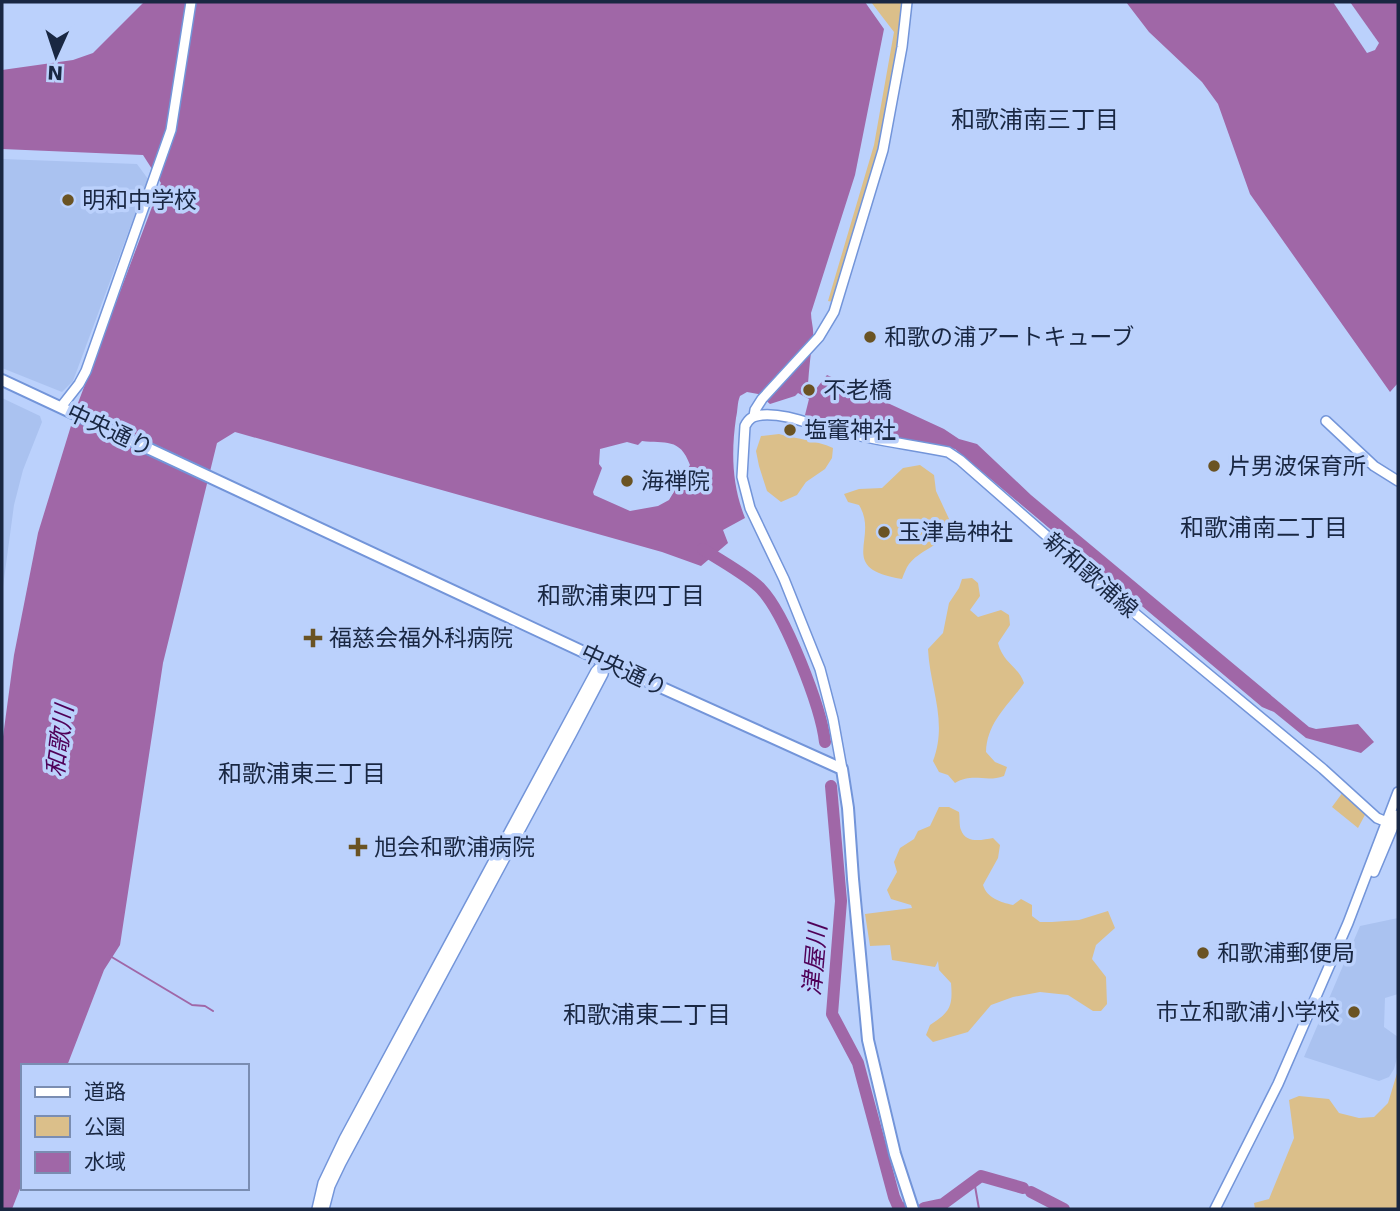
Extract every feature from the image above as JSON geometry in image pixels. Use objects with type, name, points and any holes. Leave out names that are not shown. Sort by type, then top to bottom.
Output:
[{"type":"highway","name":"中央通り","points":[[2,380],[605,662],[842,769]]},
{"type":"highway","points":[[842,769],[848,807],[868,1040],[895,1154],[913,1209]]},
{"type":"street","points":[[66,409],[86,371],[171,130],[191,2]]},
{"type":"street","points":[[842,769],[820,669],[784,579],[750,508],[742,477],[745,426],[748,419],[754,416],[762,399],[819,337],[834,312],[883,150],[902,47],[907,2]]},
{"type":"street","name":"新和歌浦線","points":[[754,416],[772,415],[802,420],[843,433],[948,452],[1129,608],[1323,769],[1377,818],[1390,824]]},
{"type":"street","points":[[1326,421],[1374,466],[1398,481]]},
{"type":"street","points":[[317,1209],[323,1183],[344,1139],[596,671],[605,662]]},
{"type":"street","points":[[324,1209],[330,1186],[341,1163],[572,733],[603,674],[605,662]]},
{"type":"street","points":[[1215,1209],[1278,1084],[1390,824],[1398,792]]},
{"type":"street","points":[[1390,824],[1398,815]]},
{"type":"shaded area","points":[[2,159],[137,164],[148,179],[73,381],[62,392],[2,368]]},
{"type":"shaded area","points":[[2,398],[40,416],[42,422],[23,470],[14,505],[2,594]]},
{"type":"shaded area","name":"市立和歌浦小学校","points":[[1398,918],[1398,994],[1385,998],[1384,1027],[1398,1037],[1398,1054],[1389,1077],[1379,1081],[1304,1057],[1360,926]]},
{"type":"green space","points":[[871,2],[903,2],[899,40],[876,154],[833,302],[828,301],[874,145],[894,32]]},
{"type":"green space","points":[[779,434],[833,448],[832,458],[825,469],[806,482],[797,495],[781,502],[767,491],[756,451],[761,436]]},
{"type":"green space","points":[[920,465],[934,475],[936,491],[950,521],[947,530],[938,542],[909,564],[902,579],[882,574],[870,568],[864,560],[864,517],[859,505],[848,502],[844,494],[859,489],[882,488],[903,468]]},
{"type":"green space","points":[[972,578],[978,583],[980,596],[970,610],[978,617],[1001,610],[1009,615],[1010,625],[998,643],[1003,655],[1024,683],[999,715],[987,741],[986,752],[995,762],[1007,767],[1004,776],[968,778],[955,783],[948,775],[939,772],[933,761],[939,719],[928,649],[943,633],[949,603],[962,579]]},
{"type":"green space","points":[[1343,792],[1366,813],[1358,828],[1332,807]]},
{"type":"green space","points":[[939,807],[949,807],[959,812],[960,828],[970,839],[993,838],[1000,845],[998,858],[983,885],[995,899],[1013,905],[1021,899],[1032,905],[1032,916],[1040,922],[1079,920],[1108,911],[1115,928],[1096,945],[1092,959],[1106,977],[1107,1004],[1101,1011],[1093,1011],[1068,995],[1040,992],[991,1005],[968,1032],[933,1042],[926,1035],[930,1025],[949,1008],[951,983],[939,970],[938,961],[935,967],[892,960],[890,945],[870,946],[865,914],[912,908],[911,905],[891,899],[887,890],[897,872],[894,862],[900,848],[914,839],[918,831],[930,826]]},
{"type":"green space","points":[[1398,1070],[1398,1209],[1255,1209],[1254,1203],[1269,1199],[1294,1138],[1289,1100],[1299,1096],[1329,1099],[1339,1113],[1359,1118],[1374,1117],[1388,1103]]},
{"type":"water","name":"和歌川","points":[[144,2],[865,2],[884,29],[855,175],[811,313],[813,333],[808,384],[816,389],[827,375],[944,429],[959,439],[977,444],[1031,495],[1309,727],[1316,729],[1358,724],[1374,742],[1361,753],[1306,738],[1274,712],[1262,707],[955,449],[858,432],[805,415],[809,399],[798,393],[770,404],[758,394],[747,392],[740,396],[733,456],[737,493],[745,518],[723,530],[728,543],[701,566],[662,552],[235,432],[217,443],[163,663],[120,945],[104,970],[68,1064],[21,1064],[21,1186],[12,1209],[2,1209],[2,744],[14,655],[38,533],[78,403],[161,183],[143,155],[2,149],[2,70],[73,60],[93,53]],"holes":[[[642,441],[665,443],[682,450],[690,465],[669,500],[658,506],[630,511],[594,495],[602,468],[599,464],[600,449],[627,442],[638,445]]]},
{"type":"water","points":[[1126,2],[1398,2],[1398,383],[1390,392],[1250,194],[1218,104],[1202,82],[1149,32]]},
{"type":"pier","points":[[1333,2],[1350,2],[1379,43],[1375,50],[1367,53]]},
{"type":"waterway","name":"津屋川","points":[[703,549],[749,579],[770,601],[800,662],[817,707],[825,742]]},
{"type":"waterway","name":"津屋川","points":[[831,786],[841,901],[832,1014],[858,1063],[894,1197],[902,1208]]},
{"type":"waterway","points":[[110,956],[192,1005],[205,1006],[213,1011]]},
{"type":"waterway","name":"津屋川","points":[[924,1208],[943,1204],[981,1176],[1023,1188]]},
{"type":"waterway","points":[[970,1183],[975,1186],[979,1209]]},
{"type":"waterway","name":"津屋川","points":[[1031,1192],[1064,1209]]},
{"type":"place","name":"明和中学校","points":[[68,200]]},
{"type":"place","name":"和歌の浦アートキューブ","points":[[870,337]]},
{"type":"place","name":"不老橋","points":[[809,390]]},
{"type":"place","name":"塩竃神社","points":[[790,430]]},
{"type":"place","name":"片男波保育所","points":[[1214,466]]},
{"type":"place","name":"海禅院","points":[[627,481]]},
{"type":"place","name":"玉津島神社","points":[[884,532]]},
{"type":"place","name":"福慈会福外科病院","points":[[313,638]]},
{"type":"place","name":"旭会和歌浦病院","points":[[358,847]]},
{"type":"place","name":"和歌浦郵便局","points":[[1203,953]]},
{"type":"place","name":"市立和歌浦小学校","points":[[1354,1012]]},
{"type":"district","name":"和歌浦南三丁目","points":[[1035,120]]},
{"type":"district","name":"和歌浦南二丁目","points":[[1264,528]]},
{"type":"district","name":"和歌浦東四丁目","points":[[621,596]]},
{"type":"district","name":"和歌浦東三丁目","points":[[302,774]]},
{"type":"district","name":"和歌浦東二丁目","points":[[647,1015]]}]
